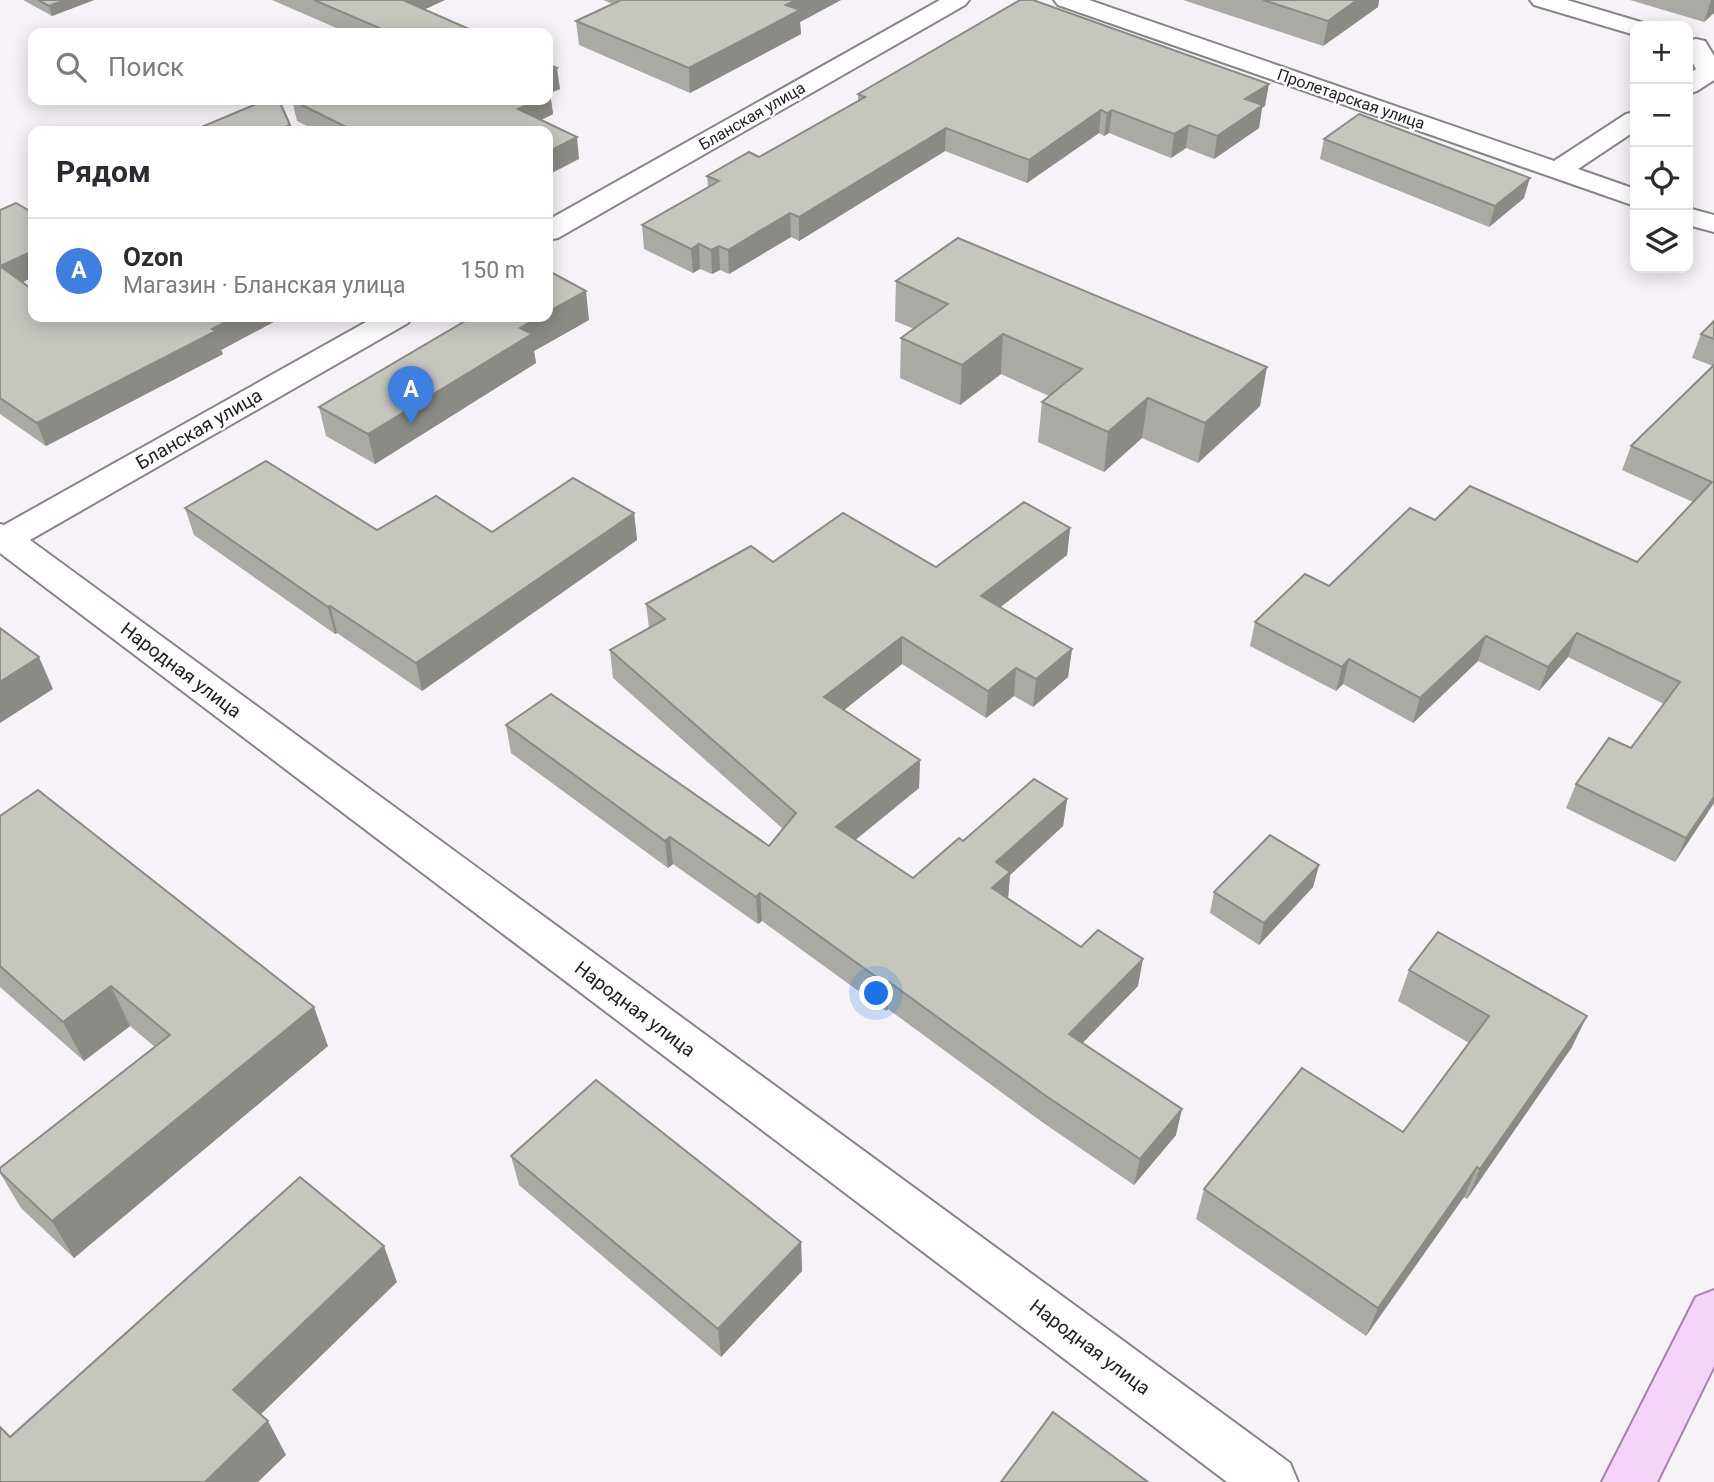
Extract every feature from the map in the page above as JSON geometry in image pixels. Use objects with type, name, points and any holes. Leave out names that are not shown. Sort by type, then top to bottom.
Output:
[{"type":"main road","points":[[1629,1482],[1714,1313]]},
{"type":"street","name":"Бланская улица","points":[[553,229],[957,0]]},
{"type":"street","name":"Пролетарская улица","points":[[1066,0],[1630,196]]},
{"type":"street","points":[[1542,0],[1630,26]]},
{"type":"street","points":[[1691,84],[1712,72],[1699,43]]},
{"type":"street","points":[[1557,171],[1630,123]]},
{"type":"street","points":[[1693,217],[1714,225]]},
{"type":"street","name":"Бланская улица","points":[[2,539],[388,322]]},
{"type":"street","name":"Народная улица","points":[[2,539],[1271,1482]]},
{"type":"building","points":[[38,0],[65,0],[49,6]]},
{"type":"building","points":[[314,0],[403,0],[467,28],[379,28]]},
{"type":"building","points":[[621,0],[796,0],[786,5],[800,10],[689,68],[576,21]]},
{"type":"building","points":[[1020,0],[1033,0],[1269,84],[1245,99],[1263,105],[1217,136],[1189,125],[1174,134],[1112,110],[1107,113],[1101,110],[1029,160],[946,128],[799,217],[790,213],[728,250],[719,246],[711,250],[699,244],[691,249],[642,225],[719,181],[707,176],[749,152],[759,157],[865,97],[858,94]]},
{"type":"building","points":[[1263,0],[1357,0],[1328,21]]},
{"type":"building","points":[[254,105],[281,105],[290,125],[288,126],[204,126]]},
{"type":"building","points":[[302,105],[526,105],[518,109],[577,137],[553,149],[553,126],[344,126]]},
{"type":"building","points":[[1359,114],[1530,178],[1495,206],[1324,139]]},
{"type":"building","points":[[16,203],[28,210],[28,253],[0,266],[0,210]]},
{"type":"building","points":[[958,238],[1267,367],[1205,423],[1148,398],[1108,432],[1042,402],[1082,369],[1003,334],[962,365],[901,338],[948,304],[896,281]]},
{"type":"building","points":[[0,266],[28,286],[28,322],[225,322],[212,329],[216,331],[37,423],[0,398]]},
{"type":"building","points":[[553,273],[586,291],[553,309]]},
{"type":"building","points":[[1714,321],[1714,339],[1701,334]]},
{"type":"building","points":[[464,322],[530,322],[520,328],[532,334],[368,434],[319,407]]},
{"type":"building","points":[[1714,365],[1714,797],[1686,838],[1576,784],[1609,738],[1631,748],[1680,682],[1577,633],[1548,667],[1486,636],[1420,698],[1349,659],[1342,667],[1255,622],[1305,574],[1329,586],[1410,508],[1435,520],[1470,486],[1637,562],[1712,482],[1631,446]]},
{"type":"building","points":[[266,461],[377,530],[436,496],[492,532],[573,478],[634,513],[416,663],[328,607],[185,508]]},
{"type":"building","points":[[1024,502],[1070,528],[981,596],[1072,649],[1036,679],[1016,668],[988,691],[902,637],[824,697],[920,760],[836,827],[913,878],[959,838],[963,841],[1034,779],[1067,799],[996,862],[1010,872],[992,888],[1081,947],[1098,930],[1143,959],[1069,1034],[1182,1109],[1140,1159],[1046,1096],[889,982],[886,984],[760,893],[756,897],[670,837],[665,841],[506,725],[551,694],[769,846],[796,813],[610,650],[665,619],[646,604],[751,546],[773,562],[843,513],[936,567]]},
{"type":"building","points":[[0,628],[39,657],[0,682]]},
{"type":"building","points":[[38,790],[314,1007],[52,1221],[0,1172],[0,1168],[170,1035],[111,986],[63,1022],[0,966],[0,816]]},
{"type":"building","points":[[1270,835],[1319,865],[1264,923],[1214,892]]},
{"type":"building","points":[[1438,932],[1587,1016],[1378,1308],[1204,1189],[1302,1068],[1403,1132],[1489,1016],[1409,970]]},
{"type":"building","points":[[596,1080],[801,1242],[718,1329],[511,1156]]},
{"type":"building","points":[[300,1177],[384,1246],[233,1390],[268,1421],[205,1482],[0,1482],[0,1427],[10,1437]]},
{"type":"building","points":[[1053,1412],[1148,1482],[1001,1482]]},
{"type":"place","name":"Ozon","points":[[411,424]]}]
